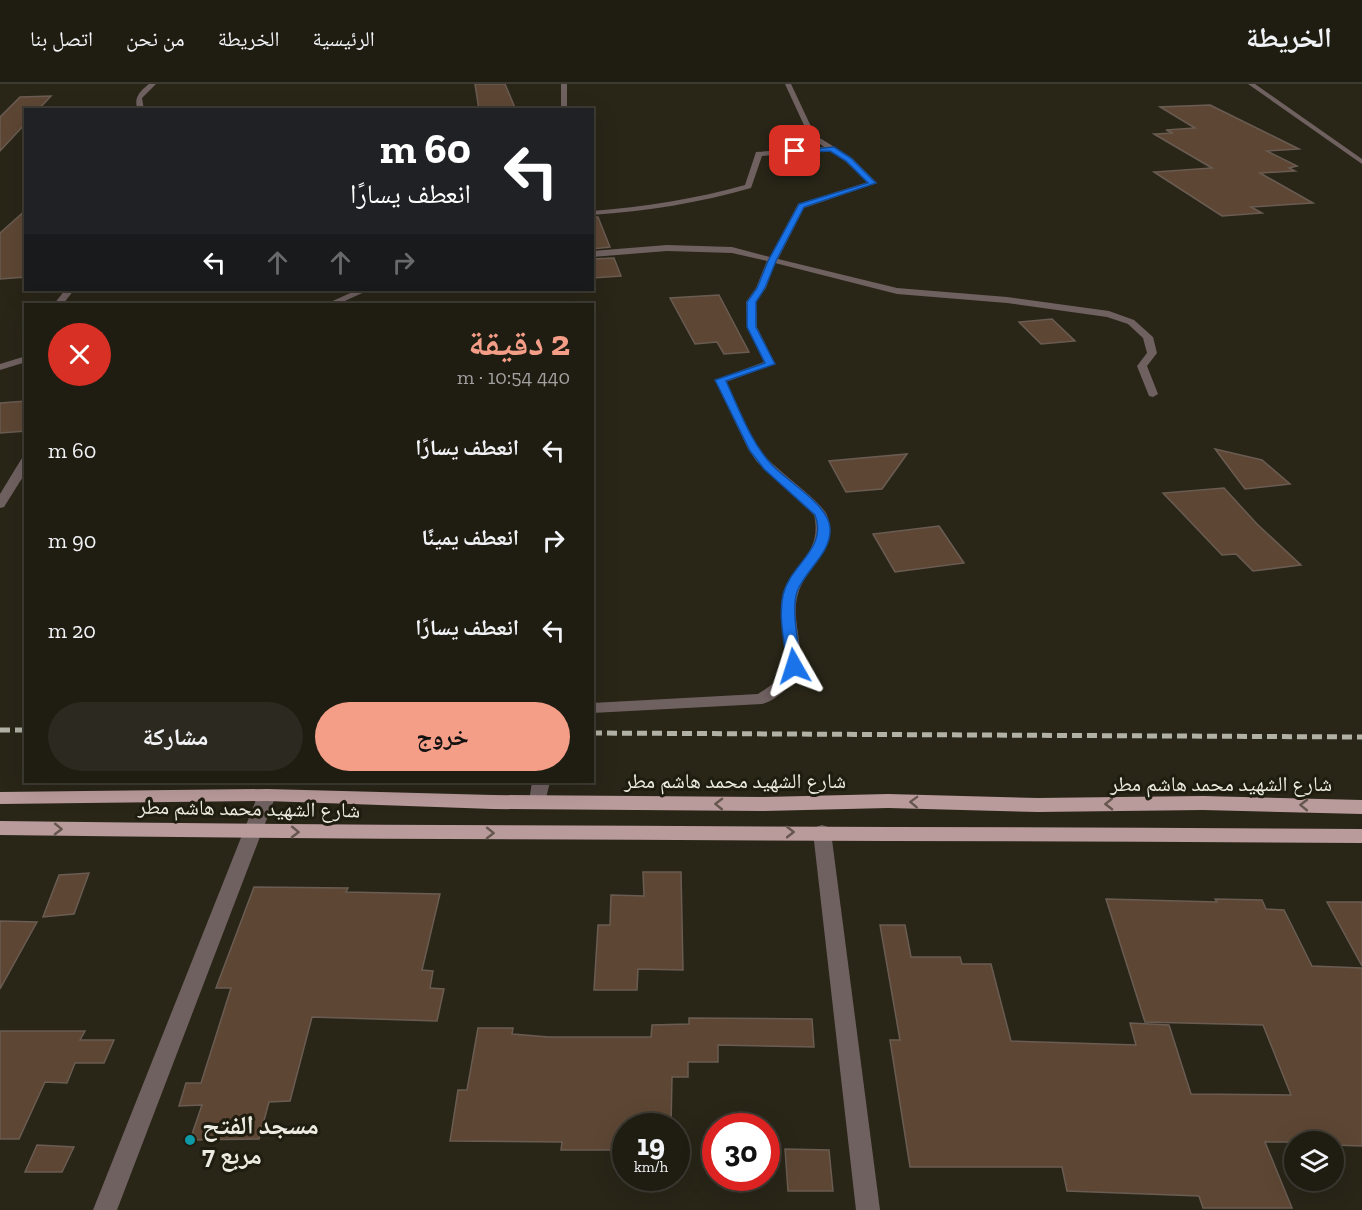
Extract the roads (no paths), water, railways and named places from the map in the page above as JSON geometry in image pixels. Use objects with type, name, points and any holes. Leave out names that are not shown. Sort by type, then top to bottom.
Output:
[{"type":"main road","name":"شارع الشهيد محمد هاشم مطر","points":[[0,798],[267,795],[333,799],[764,804],[888,801],[1038,805],[1203,803],[1362,807]]},
{"type":"main road","name":"شارع الشهيد محمد هاشم مطر","points":[[0,828],[576,834],[822,832],[1362,836]]},
{"type":"street","points":[[140,108],[139,97],[144,89],[153,84]]},
{"type":"street","points":[[564,84],[564,108]]},
{"type":"street","points":[[594,708],[762,699],[781,686],[794,666],[789,611],[790,594],[801,572],[819,549],[825,536],[824,525],[820,514],[772,471],[757,454],[720,380],[770,364],[752,327],[751,302],[766,278],[772,261],[801,206],[873,183],[849,160],[812,136],[788,84]]},
{"type":"street","points":[[1251,84],[1362,162]]},
{"type":"street","points":[[594,213],[664,208],[717,196],[748,186],[759,154],[832,148]]},
{"type":"street","points":[[594,254],[708,248],[748,253],[772,261],[897,291],[1016,301],[1109,314],[1131,322],[1148,337],[1152,353],[1142,366],[1153,394]]},
{"type":"street","points":[[59,303],[68,291]]},
{"type":"street","points":[[333,303],[362,291]]},
{"type":"street","points":[[13,362],[24,348]]},
{"type":"street","points":[[0,367],[24,359]]},
{"type":"street","points":[[0,504],[24,464]]},
{"type":"street","points":[[538,801],[541,783]]},
{"type":"street","points":[[105,1210],[267,795]]},
{"type":"street","points":[[822,832],[868,1210]]},
{"type":"railway","points":[[0,730],[24,730]]},
{"type":"railway","points":[[594,733],[1362,737]]},
{"type":"place","name":"مسجد الفتح مربع 7","points":[[190,1140]]}]
